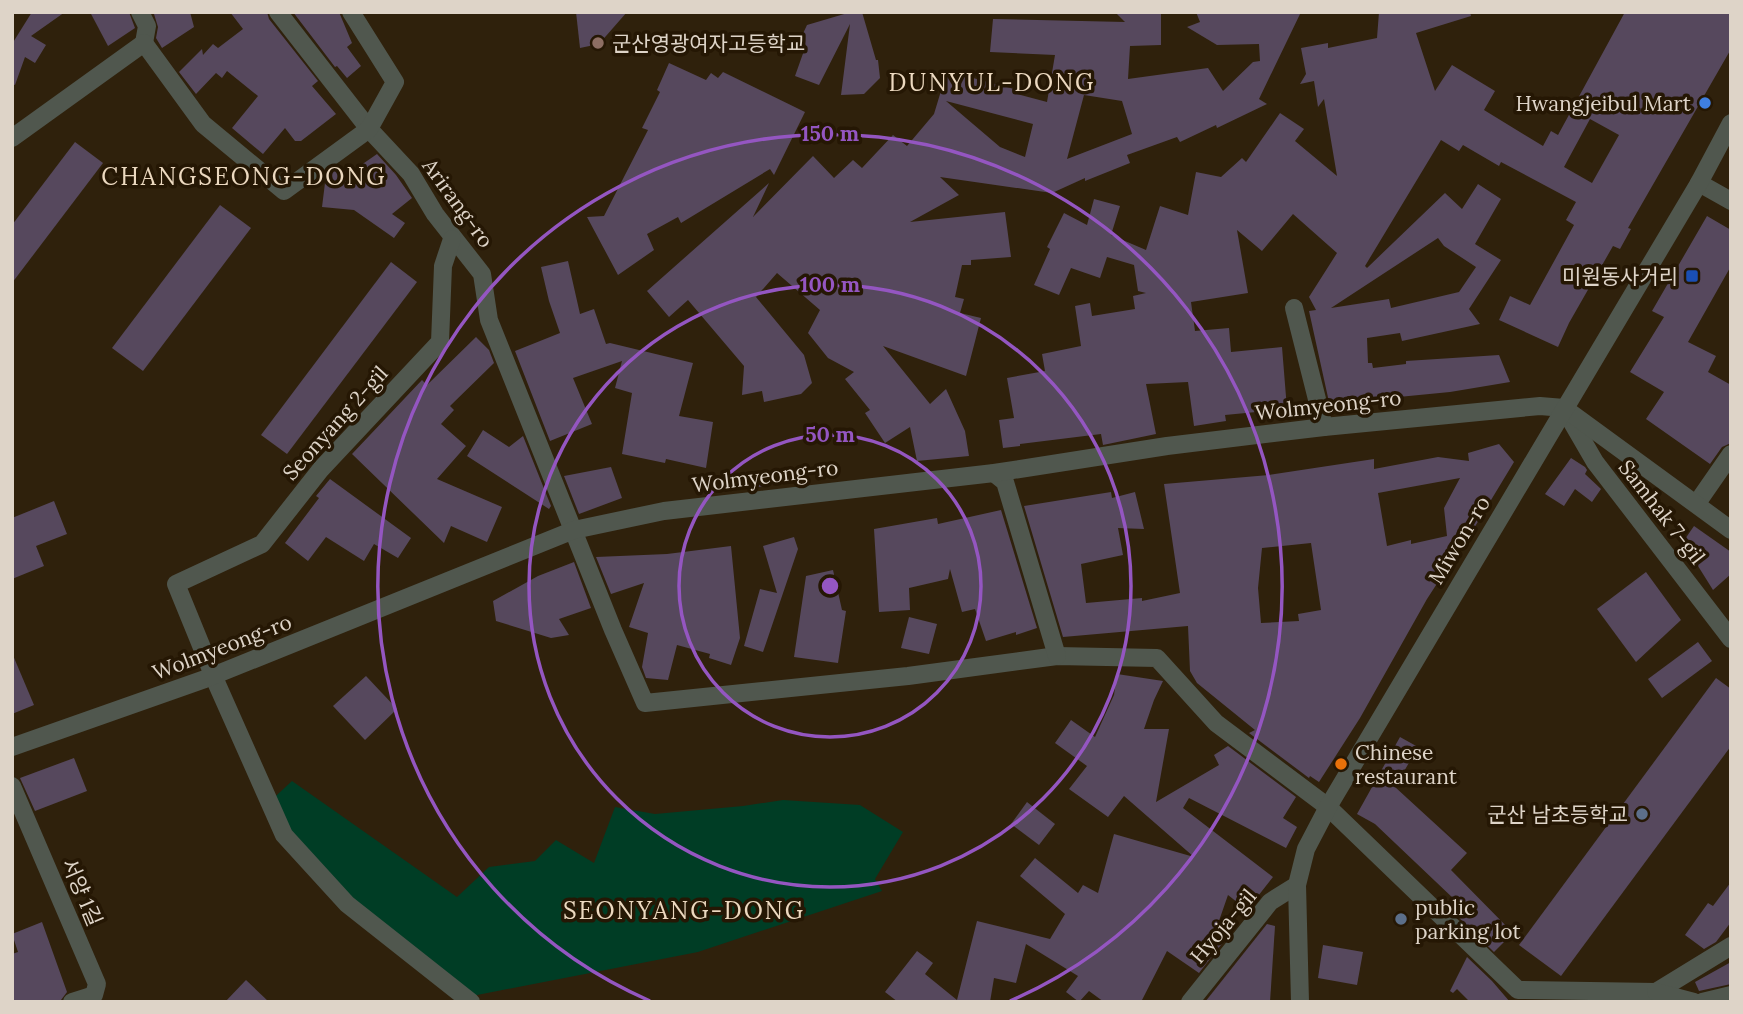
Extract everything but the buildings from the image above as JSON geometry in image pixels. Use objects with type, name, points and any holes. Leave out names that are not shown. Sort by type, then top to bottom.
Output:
[{"type":"street","points":[[12,138],[144,43],[147,26],[140,12]]},
{"type":"street","name":"Arirang-ro","points":[[278,12],[369,129],[411,174],[453,239],[482,274],[489,320],[645,703],[908,676],[1057,656]]},
{"type":"street","points":[[144,43],[203,124],[284,191],[369,129],[395,82],[351,12]]},
{"type":"street","name":"Miwon-ro","points":[[1300,1002],[1297,886],[1306,849],[1328,807],[1699,183],[1731,123]]},
{"type":"street","points":[[1699,183],[1731,201]]},
{"type":"street","name":"Seonyang 2-gil","points":[[453,239],[443,266],[440,342],[321,469],[262,544],[176,584],[284,835],[347,904],[471,1002]]},
{"type":"street","points":[[1294,309],[1324,427]]},
{"type":"street","name":"Wolmyeong-ro","points":[[12,747],[205,679],[574,530],[664,511],[993,473],[1167,446],[1324,427],[1540,406],[1564,408]]},
{"type":"street","points":[[1564,408],[1731,530]]},
{"type":"street","name":"Samhak 7-gil","points":[[1564,408],[1595,462],[1731,639]]},
{"type":"street","points":[[1697,503],[1731,454]]},
{"type":"street","points":[[993,473],[1005,482],[1057,656],[1157,659],[1216,723],[1328,807],[1518,990],[1656,992],[1694,1002]]},
{"type":"street","name":"서양 1길","points":[[12,786],[97,984],[94,995],[72,1002]]},
{"type":"street","name":"Hyoja-gil","points":[[1190,1002],[1270,902],[1297,886]]},
{"type":"street","points":[[1656,992],[1731,946]]},
{"type":"street","points":[[1702,1002],[1731,995]]},
{"type":"green space","points":[[292,781],[457,897],[489,867],[535,861],[556,840],[594,863],[615,807],[655,814],[783,800],[860,805],[903,832],[875,879],[882,891],[698,952],[472,996],[350,900],[266,805]]},
{"type":"place","name":"군산영광여자고등학교","points":[[598,43]]},
{"type":"place","name":"Hwangjeibul Mart","points":[[1705,103]]},
{"type":"place","name":"미원동사거리","points":[[1692,276]]},
{"type":"place","name":"Chinese restaurant","points":[[1341,764]]},
{"type":"place","name":"군산 남초등학교","points":[[1642,814]]},
{"type":"place","name":"public parking lot","points":[[1401,919]]},
{"type":"district","name":"DUNYUL-DONG","points":[[992,82]]},
{"type":"district","name":"CHANGSEONG-DONG","points":[[244,176]]},
{"type":"district","name":"SEONYANG-DONG","points":[[684,910]]}]
